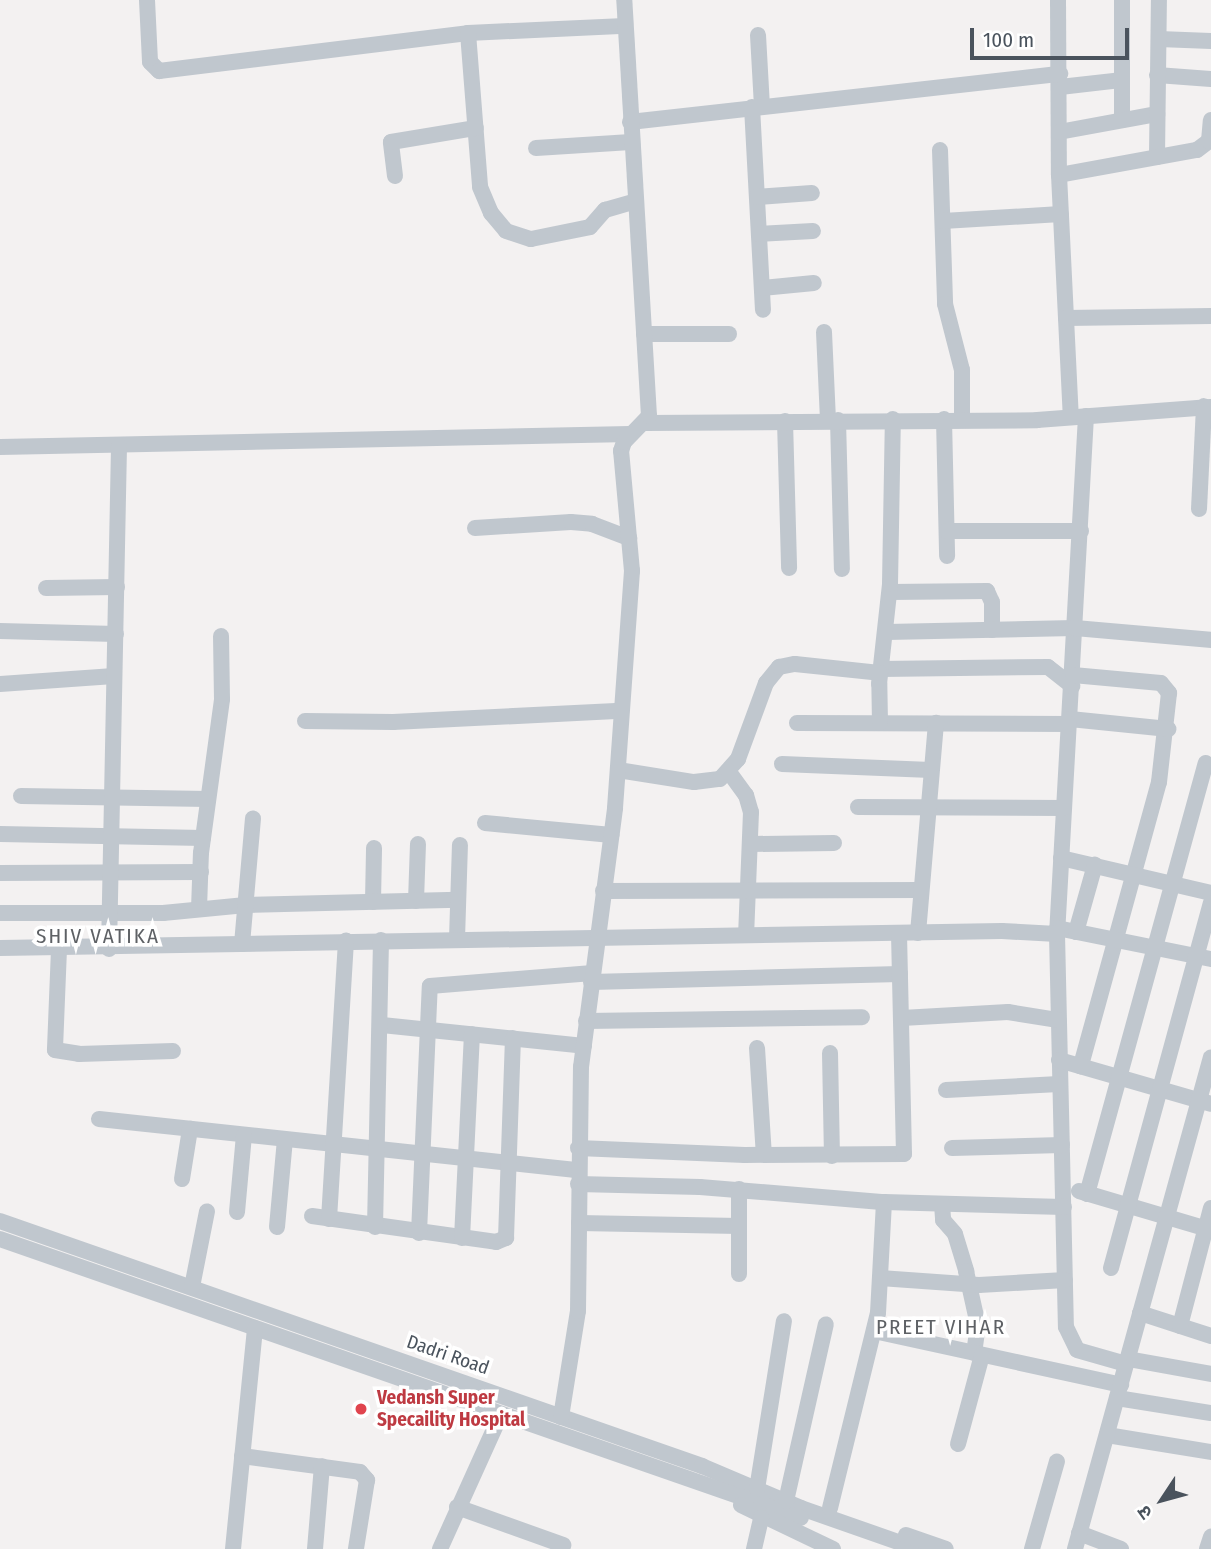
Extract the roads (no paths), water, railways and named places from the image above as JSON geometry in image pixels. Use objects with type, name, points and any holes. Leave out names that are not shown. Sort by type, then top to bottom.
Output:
[{"type":"street","points":[[147,0],[150,62],[159,71],[468,33],[625,26]]},
{"type":"street","points":[[624,0],[644,334],[646,423]]},
{"type":"street","points":[[1058,0],[1059,175],[1066,318],[1079,417],[1081,531],[1057,931],[1059,1084],[1069,1342],[1082,1353],[1127,1362],[1210,1370]]},
{"type":"street","points":[[1122,0],[1122,120]]},
{"type":"street","points":[[1157,157],[1159,0]]},
{"type":"street","points":[[468,33],[485,201],[499,224],[512,234],[531,239],[590,227],[605,210],[636,201]]},
{"type":"street","points":[[758,35],[757,197],[763,310]]},
{"type":"street","points":[[1159,39],[1211,41]]},
{"type":"street","points":[[1157,75],[1211,79]]},
{"type":"street","points":[[630,122],[757,106],[1060,81],[1121,80]]},
{"type":"street","points":[[1059,132],[1157,114]]},
{"type":"street","points":[[1059,175],[1202,148],[1209,141],[1211,120]]},
{"type":"street","points":[[395,176],[391,142],[476,128]]},
{"type":"street","points":[[536,148],[631,142]]},
{"type":"street","points":[[940,150],[947,319],[962,370],[962,419]]},
{"type":"street","points":[[757,197],[812,193]]},
{"type":"street","points":[[943,221],[1061,214]]},
{"type":"street","points":[[759,234],[813,230]]},
{"type":"street","points":[[762,288],[814,283]]},
{"type":"street","points":[[1066,318],[1211,316]]},
{"type":"street","points":[[824,332],[833,420],[842,569]]},
{"type":"street","points":[[644,334],[729,334]]},
{"type":"street","points":[[0,447],[630,434],[646,423],[1079,417],[1207,406],[1199,509]]},
{"type":"street","points":[[880,723],[880,671],[890,592],[893,419]]},
{"type":"street","points":[[944,419],[947,556]]},
{"type":"street","points":[[785,421],[789,568]]},
{"type":"street","points":[[561,1417],[578,1311],[578,1149],[583,1046],[618,770],[632,571],[621,461],[630,434]]},
{"type":"street","points":[[109,949],[119,446]]},
{"type":"street","points":[[475,528],[571,522],[592,524],[629,538]]},
{"type":"street","points":[[947,531],[1081,531]]},
{"type":"street","points":[[46,588],[117,587]]},
{"type":"street","points":[[890,592],[987,591],[992,602],[992,630]]},
{"type":"street","points":[[887,632],[1075,628],[1211,640]]},
{"type":"street","points":[[0,631],[116,634]]},
{"type":"street","points":[[199,909],[203,838],[222,699],[221,636]]},
{"type":"street","points":[[618,770],[694,782],[720,779],[729,772],[749,735],[766,683],[779,667],[795,664],[880,671],[1048,667],[1073,680],[1165,685],[1169,694],[1168,729],[1117,940],[1081,1066]]},
{"type":"street","points":[[0,684],[114,676]]},
{"type":"street","points":[[305,721],[393,722],[621,711]]},
{"type":"street","points":[[797,723],[1069,721],[1168,729]]},
{"type":"street","points":[[918,933],[936,723]]},
{"type":"street","points":[[1087,1194],[1122,1078],[1206,763]]},
{"type":"street","points":[[782,764],[931,769]]},
{"type":"street","points":[[729,772],[746,794],[752,844],[746,935]]},
{"type":"street","points":[[21,796],[208,799]]},
{"type":"street","points":[[858,807],[1064,808]]},
{"type":"street","points":[[242,944],[253,818]]},
{"type":"street","points":[[485,823],[611,835]]},
{"type":"street","points":[[0,834],[110,839],[203,838]]},
{"type":"street","points":[[752,844],[835,843]]},
{"type":"street","points":[[416,901],[418,844]]},
{"type":"street","points":[[457,939],[460,845]]},
{"type":"street","points":[[373,902],[374,848]]},
{"type":"street","points":[[1060,858],[1211,892]]},
{"type":"street","points":[[1076,932],[1095,865]]},
{"type":"street","points":[[0,873],[201,872]]},
{"type":"street","points":[[603,891],[921,890]]},
{"type":"street","points":[[0,913],[109,915],[246,905],[458,900]]},
{"type":"street","points":[[1111,1268],[1161,1088],[1204,957],[1211,902]]},
{"type":"street","points":[[0,947],[109,949],[381,940],[1057,931],[1076,932],[1204,957]]},
{"type":"street","points":[[578,1149],[764,1155],[904,1154],[899,933]]},
{"type":"street","points":[[375,1227],[382,1026],[381,940]]},
{"type":"street","points":[[346,941],[335,1145],[321,1218],[496,1242],[506,1238],[513,1038]]},
{"type":"street","points":[[59,949],[55,1050],[79,1054],[173,1051]]},
{"type":"street","points":[[419,1233],[427,990],[434,983],[900,974]]},
{"type":"street","points":[[902,1018],[988,1011],[1058,1020]]},
{"type":"street","points":[[586,1021],[862,1017]]},
{"type":"street","points":[[382,1026],[583,1046]]},
{"type":"street","points":[[462,1238],[472,1034]]},
{"type":"street","points":[[757,1048],[764,1155]]},
{"type":"street","points":[[830,1053],[832,1156]]},
{"type":"street","points":[[1121,1549],[1077,1541],[1166,1217],[1205,1102],[1211,1057]]},
{"type":"street","points":[[1059,1060],[1205,1102]]},
{"type":"street","points":[[946,1090],[1059,1084]]},
{"type":"street","points":[[99,1119],[510,1163],[578,1177],[884,1202],[1064,1207]]},
{"type":"street","points":[[183,1179],[190,1129]]},
{"type":"street","points":[[237,1212],[244,1135]]},
{"type":"street","points":[[277,1227],[285,1139]]},
{"type":"street","points":[[952,1148],[1062,1145]]},
{"type":"street","points":[[1063,1187],[1208,1229]]},
{"type":"street","points":[[739,1189],[739,1274]]},
{"type":"street","points":[[830,1508],[874,1331],[884,1202]]},
{"type":"street","points":[[942,1204],[943,1220],[956,1234],[978,1325],[978,1354],[958,1444]]},
{"type":"street","points":[[1180,1326],[1208,1229],[1211,1208]]},
{"type":"street","points":[[192,1287],[207,1211]]},
{"type":"street","name":"Dadri Road","points":[[0,1221],[561,1417],[787,1498],[918,1549]]},
{"type":"street","points":[[579,1223],[739,1226]]},
{"type":"street","name":"Dadri Road","points":[[0,1239],[888,1549]]},
{"type":"street","points":[[880,1278],[969,1285],[1065,1280]]},
{"type":"street","points":[[1140,1313],[1211,1336]]},
{"type":"street","points":[[757,1489],[784,1321]]},
{"type":"street","points":[[827,1324],[787,1498],[830,1508],[946,1549]]},
{"type":"street","points":[[233,1549],[255,1328]]},
{"type":"street","points":[[874,1331],[978,1354],[1211,1413]]},
{"type":"street","points":[[441,1549],[457,1507],[501,1414]]},
{"type":"street","points":[[1107,1435],[1211,1452]]},
{"type":"street","points":[[242,1456],[354,1470],[367,1480],[356,1549]]},
{"type":"street","points":[[1032,1549],[1057,1461]]},
{"type":"street","points":[[315,1549],[322,1466]]},
{"type":"street","points":[[713,1488],[761,1518],[833,1549]]},
{"type":"street","points":[[457,1507],[563,1545]]},
{"type":"street","points":[[754,1549],[761,1518]]},
{"type":"street","points":[[1207,1549],[1211,1537]]},
{"type":"place","name":"Vedansh Super Specaility Hospital","points":[[361,1409]]},
{"type":"district","name":"SHIV VATIKA","points":[[98,936]]},
{"type":"district","name":"PREET VIHAR","points":[[941,1327]]}]
